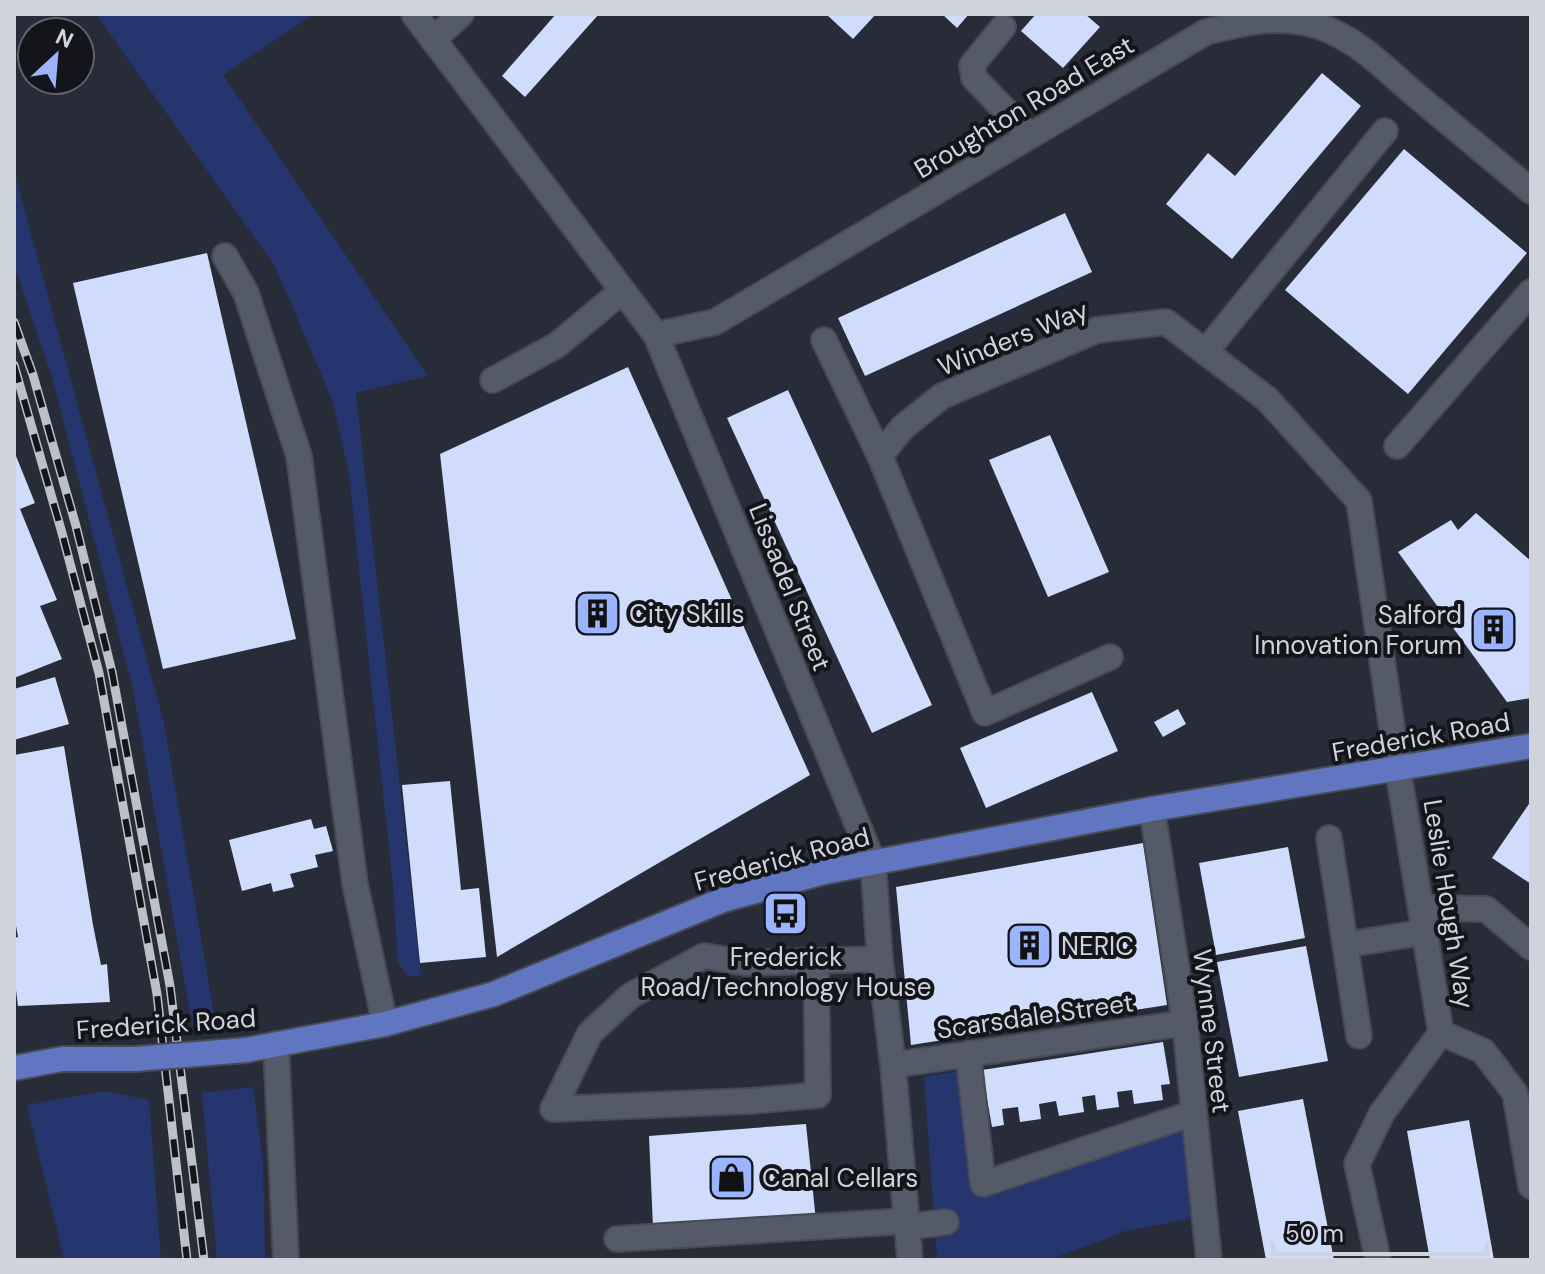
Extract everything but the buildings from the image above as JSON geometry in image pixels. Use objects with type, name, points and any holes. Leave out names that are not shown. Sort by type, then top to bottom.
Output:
[{"type":"main road","name":"Frederick Road","points":[[14,1068],[62,1059],[136,1059],[246,1050],[385,1024],[494,994],[723,900],[824,872],[1152,809],[1531,746]]},
{"type":"street","name":"Lissadel Street","points":[[414,14],[656,335],[873,862],[910,1260]]},
{"type":"street","points":[[433,40],[461,14]]},
{"type":"street","name":"Broughton Road East","points":[[656,335],[715,322],[1206,32],[1242,18],[1303,22],[1343,36],[1374,58],[1531,191]]},
{"type":"street","points":[[1003,27],[972,65],[974,78],[1030,136]]},
{"type":"street","points":[[1206,351],[1385,131]]},
{"type":"street","points":[[225,256],[246,293],[299,456],[355,884],[385,1024]]},
{"type":"street","points":[[493,380],[557,345],[622,291]]},
{"type":"street","points":[[1397,446],[1531,292]]},
{"type":"street","name":"Winders Way","points":[[880,456],[903,427],[942,396],[1097,330],[1166,322],[1267,399],[1359,501],[1398,770]]},
{"type":"street","points":[[824,340],[880,456],[985,713],[1110,657]]},
{"type":"street","name":"Leslie Hough Way","points":[[1378,1260],[1357,1164],[1382,1113],[1441,1033],[1398,770]]},
{"type":"street","name":"Wynne Street","points":[[1152,809],[1185,1023],[1209,1260]]},
{"type":"street","points":[[1329,838],[1359,1036]]},
{"type":"street","points":[[1345,945],[1423,920],[1486,909],[1531,947]]},
{"type":"street","points":[[816,961],[818,1095],[750,1101],[553,1109],[590,1033],[630,996],[704,956],[746,963],[880,959]]},
{"type":"street","name":"Scarsdale Street","points":[[893,1065],[1185,1023]]},
{"type":"street","points":[[1441,1033],[1483,1051],[1515,1093],[1531,1186]]},
{"type":"street","points":[[276,1044],[286,1260]]},
{"type":"street","points":[[968,1054],[983,1184],[1194,1113]]},
{"type":"street","points":[[617,1239],[946,1222]]},
{"type":"shaded area","points":[[96,14],[314,14],[223,75],[428,376],[356,393],[421,975],[408,976],[398,963],[393,886],[349,474],[333,402],[275,266]]},
{"type":"shaded area","points":[[14,171],[164,723],[215,1020],[192,1024],[133,689],[52,377],[14,264]]},
{"type":"shaded area","points":[[958,1071],[978,1196],[1185,1129],[1194,1218],[1126,1231],[1049,1260],[937,1260],[924,1077]]},
{"type":"shaded area","points":[[253,1087],[263,1162],[265,1260],[217,1260],[202,1093]]},
{"type":"shaded area","points":[[105,1091],[149,1100],[161,1260],[64,1260],[27,1105]]},
{"type":"railway","points":[[14,322],[33,375],[76,526],[112,672],[170,986],[204,1260]]},
{"type":"railway","points":[[14,365],[99,673],[157,994],[187,1260]]},
{"type":"place","name":"City Skills","points":[[598,614]]},
{"type":"place","name":"Salford Innovation Forum","points":[[1493,630]]},
{"type":"place","name":"Frederick Road/Technology House","points":[[786,914]]},
{"type":"place","name":"NERIC","points":[[1030,946]]},
{"type":"place","name":"Canal Cellars","points":[[731,1178]]}]
